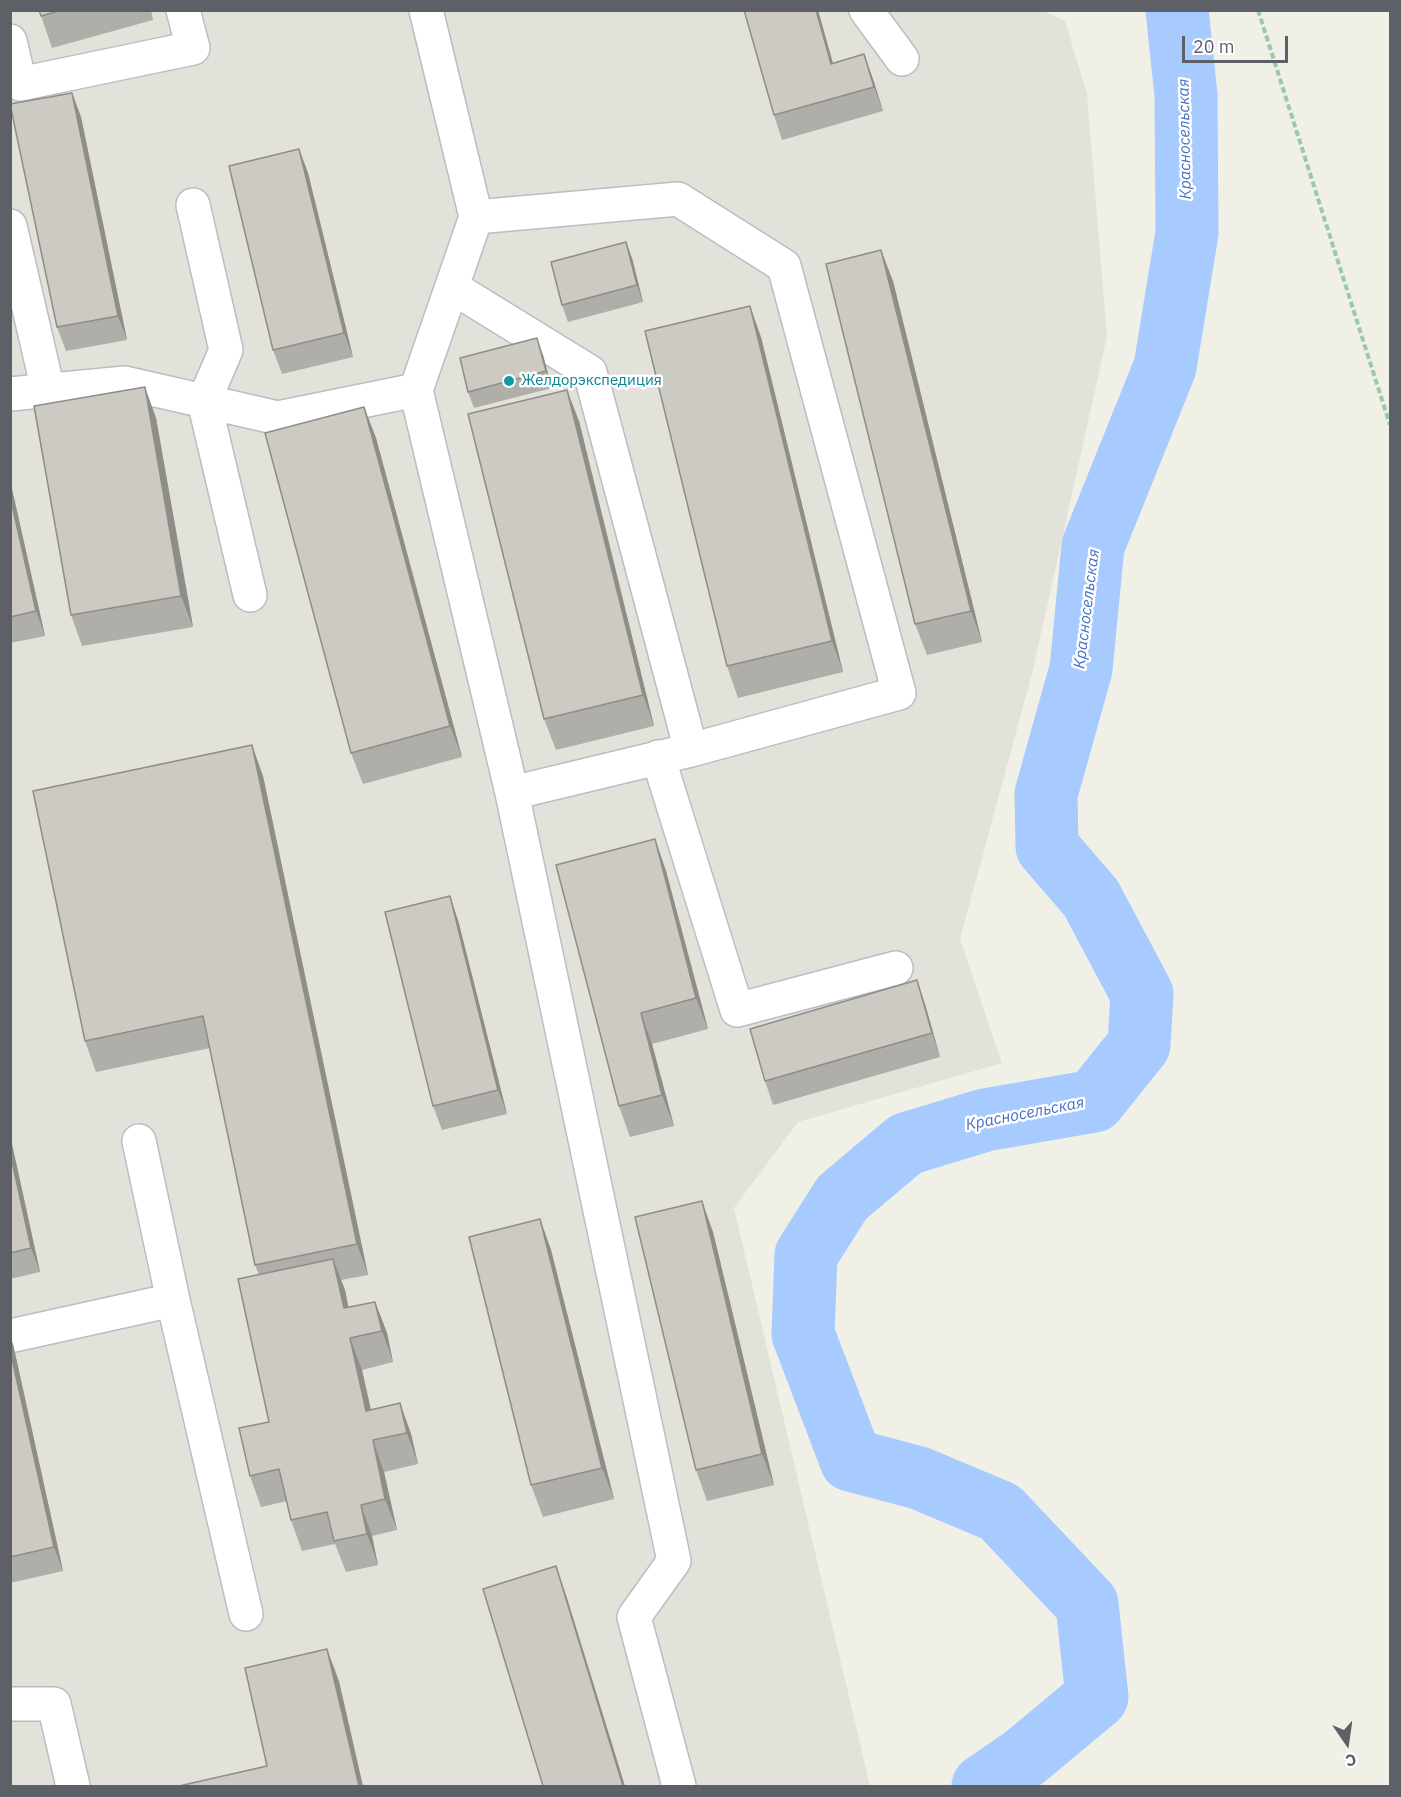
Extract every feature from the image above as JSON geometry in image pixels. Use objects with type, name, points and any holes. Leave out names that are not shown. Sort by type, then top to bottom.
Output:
[{"type":"lane","points":[[10,41],[20,84],[193,48],[183,10]]},
{"type":"lane","points":[[426,10],[476,217],[416,390],[512,793],[674,1561],[634,1617],[679,1786]]},
{"type":"lane","points":[[866,10],[902,59]]},
{"type":"lane","points":[[476,217],[678,199],[784,266],[899,693],[692,750],[512,793]]},
{"type":"lane","points":[[193,205],[226,350],[204,401],[250,596]]},
{"type":"lane","points":[[10,226],[48,390]]},
{"type":"lane","points":[[452,287],[590,372],[692,750]]},
{"type":"lane","points":[[10,394],[125,383],[278,418],[416,390]]},
{"type":"lane","points":[[658,757],[737,1011],[896,968]]},
{"type":"lane","points":[[139,1140],[173,1300],[246,1614]]},
{"type":"lane","points":[[10,1336],[173,1300]]},
{"type":"lane","points":[[10,1704],[54,1704],[73,1786]]},
{"type":"path","points":[[1258,10],[1390,425]]},
{"type":"shaded area","points":[[1041,10],[1065,21],[1087,94],[1107,336],[1033,670],[960,939],[1002,1063],[798,1122],[734,1208],[870,1786],[11,1786],[11,11]]},
{"type":"building","points":[[39,10],[62,10],[41,16]]},
{"type":"building","points":[[744,10],[816,10],[831,64],[864,54],[874,87],[774,115]]},
{"type":"building","points":[[72,93],[118,316],[57,327],[10,104]]},
{"type":"building","points":[[299,149],[344,333],[273,350],[229,166]]},
{"type":"building","points":[[626,242],[637,285],[562,305],[551,262]]},
{"type":"building","points":[[881,250],[971,611],[915,624],[826,264]]},
{"type":"building","points":[[750,306],[832,641],[727,666],[645,331]]},
{"type":"building","points":[[537,338],[546,371],[468,392],[460,358]]},
{"type":"building","points":[[145,387],[181,596],[71,615],[34,406]]},
{"type":"building","points":[[567,390],[643,695],[544,719],[468,414]]},
{"type":"building","points":[[364,407],[450,726],[351,753],[265,433]]},
{"type":"building","points":[[10,496],[36,611],[10,617]]},
{"type":"building","points":[[252,745],[357,1244],[255,1265],[203,1016],[85,1041],[33,791]]},
{"type":"building","points":[[655,839],[696,998],[641,1013],[662,1095],[619,1106],[556,865]]},
{"type":"building","points":[[450,896],[498,1090],[433,1106],[385,912]]},
{"type":"building","points":[[917,980],[932,1033],[765,1081],[750,1029]]},
{"type":"building","points":[[10,1152],[31,1248],[10,1253]]},
{"type":"building","points":[[702,1201],[762,1454],[696,1470],[635,1217]]},
{"type":"building","points":[[540,1219],[602,1468],[531,1485],[469,1237]]},
{"type":"building","points":[[333,1259],[344,1308],[375,1302],[382,1331],[350,1338],[366,1411],[400,1403],[407,1433],[373,1440],[385,1499],[361,1505],[367,1534],[334,1541],[327,1512],[291,1520],[279,1469],[250,1476],[239,1428],[269,1422],[238,1279]]},
{"type":"building","points":[[10,1350],[54,1547],[10,1557]]},
{"type":"building","points":[[556,1566],[623,1786],[543,1786],[483,1589]]},
{"type":"building","points":[[327,1649],[359,1786],[179,1786],[267,1766],[245,1668]]},
{"type":"waterway","name":"Красносельская","points":[[983,1786],[1025,1757],[1097,1697],[1087,1604],[1000,1512],[919,1478],[851,1460],[803,1334],[806,1255],[842,1198],[906,1144],[985,1120],[1094,1101],[1139,1045],[1142,994],[1091,898],[1047,847],[1046,794],[1081,669],[1093,546],[1165,367],[1187,233],[1186,95],[1177,10]]},
{"type":"place","name":"Желдорэкспедиция","points":[[509,381]]}]
